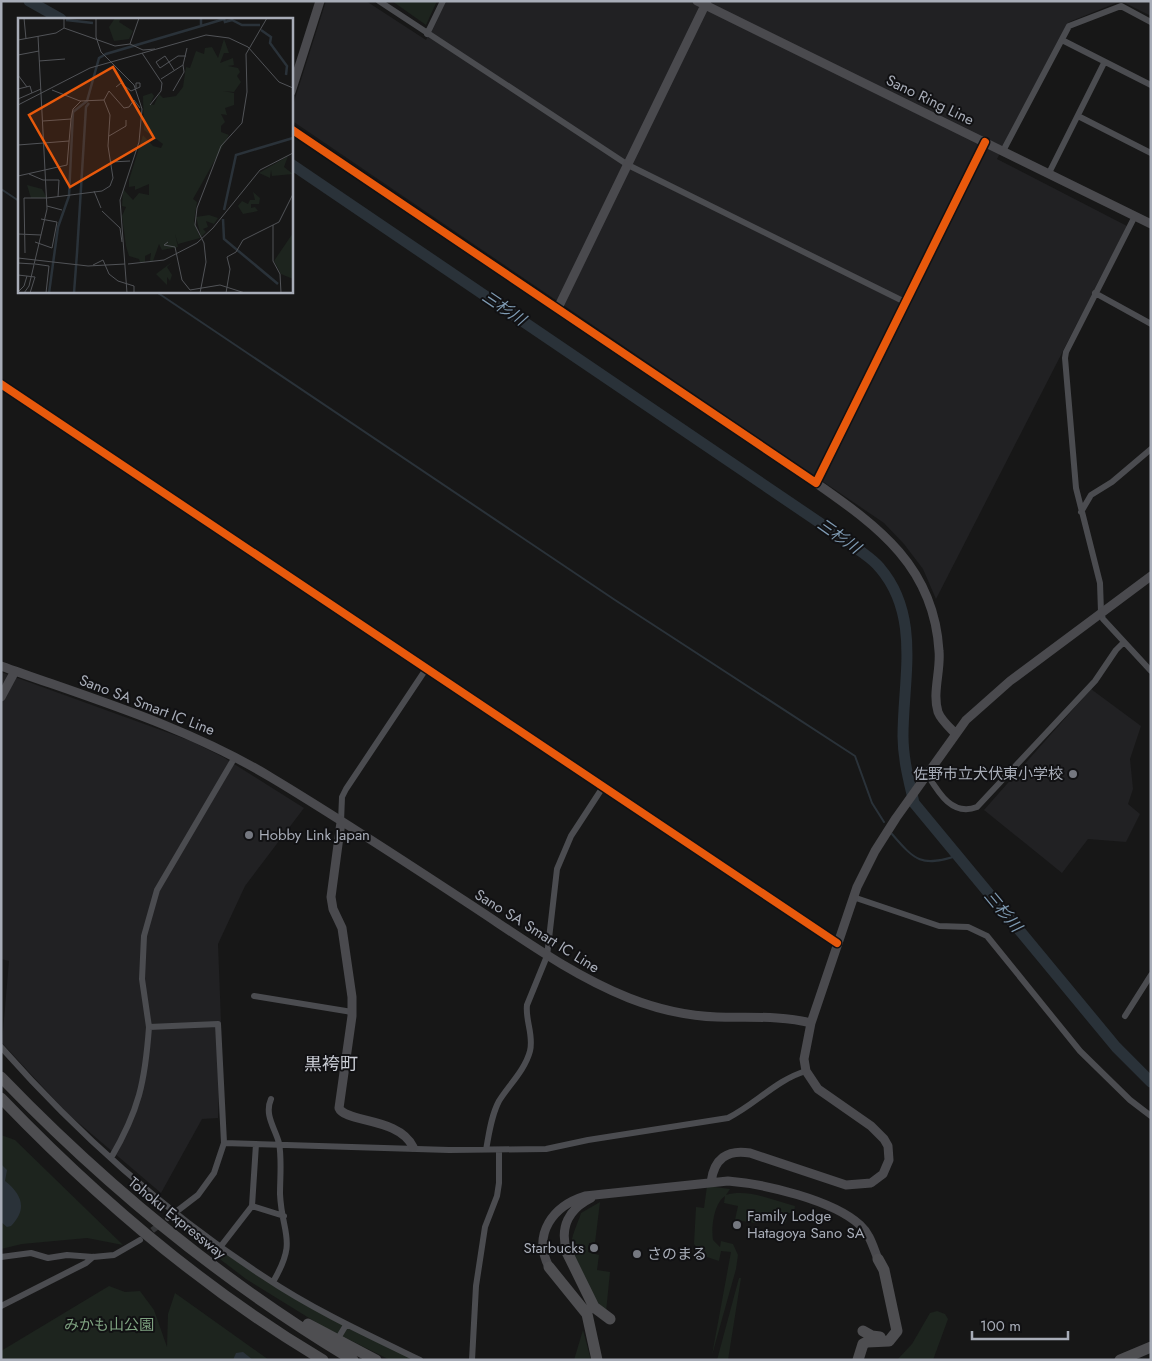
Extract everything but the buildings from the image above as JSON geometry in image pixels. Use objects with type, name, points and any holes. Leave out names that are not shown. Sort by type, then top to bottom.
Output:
[{"type":"highway","name":"Tohoku Expressway","points":[[1,1077],[63,1140],[200,1257],[253,1296],[352,1360]]},
{"type":"highway","name":"Tohoku Expressway","points":[[1,1098],[80,1174],[159,1243],[246,1309],[323,1360]]},
{"type":"highway","points":[[566,1252],[594,1307],[610,1319]]},
{"type":"highway","points":[[863,1331],[872,1336],[880,1337],[887,1333],[890,1325],[878,1259]]},
{"type":"highway","points":[[858,1360],[860,1348],[865,1342],[889,1341],[897,1331],[884,1270],[878,1259]]},
{"type":"highway","points":[[549,1267],[588,1314],[596,1360]]},
{"type":"highway","points":[[253,1296],[376,1360]]},
{"type":"highway","points":[[1120,1360],[1151,1347]]},
{"type":"street","points":[[292,89],[320,1]]},
{"type":"street","points":[[378,1],[628,165],[906,302]]},
{"type":"street","points":[[427,34],[443,1]]},
{"type":"street","points":[[558,308],[704,3]]},
{"type":"street","name":"Sano Ring Line","points":[[704,3],[1151,224]]},
{"type":"street","points":[[1003,151],[1062,40],[1074,22],[1121,6],[1151,22]]},
{"type":"street","points":[[1062,40],[1104,63],[1151,85]]},
{"type":"street","points":[[1049,173],[1104,63]]},
{"type":"street","points":[[1078,116],[1151,153]]},
{"type":"street","points":[[292,130],[816,483],[878,528],[902,554],[918,578],[930,602],[937,626],[940,653],[938,712],[954,734]]},
{"type":"street","points":[[816,483],[985,142]]},
{"type":"street","points":[[1135,216],[1095,293],[1066,352],[1065,358],[1072,463],[1081,512],[1100,583],[1101,612],[1103,618],[1151,671]]},
{"type":"street","points":[[1095,293],[1151,324]]},
{"type":"street","points":[[1,384],[837,944]]},
{"type":"street","points":[[1081,512],[1091,495],[1112,482],[1151,449]]},
{"type":"street","points":[[711,1182],[712,1172],[720,1159],[735,1152],[750,1152],[846,1185],[871,1183],[883,1174],[889,1160],[888,1146],[884,1140],[871,1126],[818,1089],[806,1071],[804,1059],[811,1023],[853,897],[875,851],[954,734],[996,694],[1101,612],[1151,576]]},
{"type":"street","points":[[927,774],[947,802],[961,808],[970,809],[977,807],[1096,681],[1116,650],[1124,642]]},
{"type":"street","name":"Sano SA Smart IC Line","points":[[1,666],[188,734],[235,757],[341,822],[547,956],[595,984],[659,1009],[698,1015],[775,1018],[811,1023]]},
{"type":"street","points":[[413,1147],[390,1126],[346,1116],[339,1108],[352,1012],[352,996],[342,928],[333,909],[331,897],[341,822],[342,797],[426,669]]},
{"type":"street","points":[[1,696],[15,671]]},
{"type":"street","points":[[111,1158],[126,1132],[138,1102],[146,1063],[149,1026],[142,979],[144,936],[157,890],[235,757]]},
{"type":"street","points":[[486,1150],[498,1102],[529,1055],[532,1038],[526,1011],[547,956],[557,869],[571,836],[603,787]]},
{"type":"street","points":[[853,897],[939,926],[968,927],[987,936],[1080,1051],[1130,1100],[1151,1116]]},
{"type":"street","points":[[1125,1016],[1151,975]]},
{"type":"street","points":[[254,996],[352,1012]]},
{"type":"street","points":[[149,1026],[218,1024],[224,1143],[214,1173],[198,1195],[168,1218]]},
{"type":"street","points":[[1,1046],[43,1094],[111,1158],[176,1212],[221,1246],[273,1282],[346,1325],[420,1360]]},
{"type":"street","points":[[224,1143],[486,1150],[546,1149],[588,1140],[728,1118],[740,1112],[782,1080],[806,1071]]},
{"type":"street","points":[[271,1099],[268,1112],[279,1144],[281,1196],[288,1238],[287,1250],[273,1282]]},
{"type":"street","points":[[221,1246],[252,1206],[256,1144]]},
{"type":"street","points":[[472,1360],[476,1286],[484,1227],[498,1190],[500,1150]]},
{"type":"street","points":[[549,1267],[543,1250],[542,1238],[550,1219],[556,1211],[573,1200],[711,1182],[752,1183],[814,1200],[850,1217],[867,1232],[878,1259]]},
{"type":"street","points":[[566,1252],[565,1223],[570,1213],[579,1205],[596,1196]]},
{"type":"street","points":[[252,1206],[284,1216]]},
{"type":"street","points":[[1,1257],[31,1253],[48,1258],[80,1255],[92,1257],[114,1255],[140,1240]]},
{"type":"street","points":[[1,1306],[86,1263],[92,1257]]},
{"type":"street","points":[[340,1335],[346,1325]]},
{"type":"shaded area","points":[[326,1],[366,1],[426,40],[445,1],[1121,1],[1069,22],[997,159],[1127,226],[936,599],[923,569],[904,544],[884,523],[292,121],[292,108]]},
{"type":"shaded area","points":[[1121,1],[1151,1],[1151,16]]},
{"type":"shaded area","points":[[1,672],[191,741],[223,757],[304,808],[245,886],[218,944],[221,1022],[218,1118],[202,1119],[161,1193],[67,1113],[2,1043],[9,961],[1,959]]},
{"type":"shaded area","name":"佐野市立犬伏東小学校","points":[[1091,689],[1141,726],[1130,759],[1133,789],[1128,804],[1140,814],[1126,842],[1088,839],[1062,873],[984,810]]},
{"type":"shaded area","points":[[1,1164],[7,1170],[5,1181],[16,1192],[21,1203],[16,1220],[11,1226],[7,1227],[1,1222]]},
{"type":"shaded area","points":[[243,1352],[253,1360],[233,1360],[236,1353]]},
{"type":"green space","points":[[392,1],[437,1],[426,25]]},
{"type":"green space","points":[[1,1135],[15,1140],[123,1245],[87,1238],[22,1244],[1,1249]]},
{"type":"green space","points":[[707,1186],[730,1189],[726,1195],[734,1193],[752,1194],[795,1206],[794,1213],[788,1213],[786,1223],[757,1218],[756,1223],[735,1220],[738,1206],[724,1203],[725,1196],[718,1204],[712,1229],[713,1240],[720,1247],[721,1241],[733,1244],[738,1255],[736,1269],[712,1355],[731,1252],[721,1251],[719,1261],[704,1256],[694,1244],[696,1207],[704,1208]]},
{"type":"green space","points":[[600,1202],[595,1243],[589,1243],[588,1252],[599,1255],[597,1270],[610,1272],[606,1312],[584,1282],[575,1263],[571,1247],[573,1234],[581,1213]]},
{"type":"green space","points":[[180,1216],[259,1276],[417,1360],[390,1360],[322,1326],[246,1279],[170,1221]]},
{"type":"green space","points":[[739,1278],[741,1278],[728,1360],[717,1360]]},
{"type":"green space","name":"みかも山公園","points":[[109,1286],[125,1292],[140,1291],[154,1310],[167,1347],[168,1314],[175,1293],[269,1360],[1,1360],[1,1351]]},
{"type":"green space","points":[[937,1311],[945,1314],[948,1319],[933,1360],[897,1360],[912,1344],[930,1313]]},
{"type":"green space","points":[[583,1330],[591,1360],[574,1360]]},
{"type":"waterway","name":"三杉川","points":[[29,1],[59,18]]},
{"type":"waterway","name":"三杉川","points":[[292,165],[854,546],[880,568],[893,587],[901,606],[905,627],[907,670],[903,745],[914,803],[1116,1047],[1151,1082]]},
{"type":"waterway","points":[[1,189],[18,200]]},
{"type":"waterway","points":[[156,292],[615,600],[855,756],[872,803],[884,822]]},
{"type":"waterway","points":[[892,834],[913,856],[920,859],[935,861],[956,856]]},
{"type":"tunnel","points":[[145,1236],[163,1222]]},
{"type":"cycle path","points":[[292,130],[816,483],[985,142]]},
{"type":"cycle path","points":[[1,384],[837,943]]},
{"type":"place","name":"佐野市立犬伏東小学校","points":[[1073,774]]},
{"type":"place","name":"Hobby Link Japan","points":[[249,835]]},
{"type":"place","name":"Family Lodge Hatagoya Sano SA","points":[[737,1225]]},
{"type":"place","name":"Starbucks","points":[[594,1248]]},
{"type":"place","name":"さのまる","points":[[637,1254]]},
{"type":"district","name":"黒袴町","points":[[331,1064]]}]
